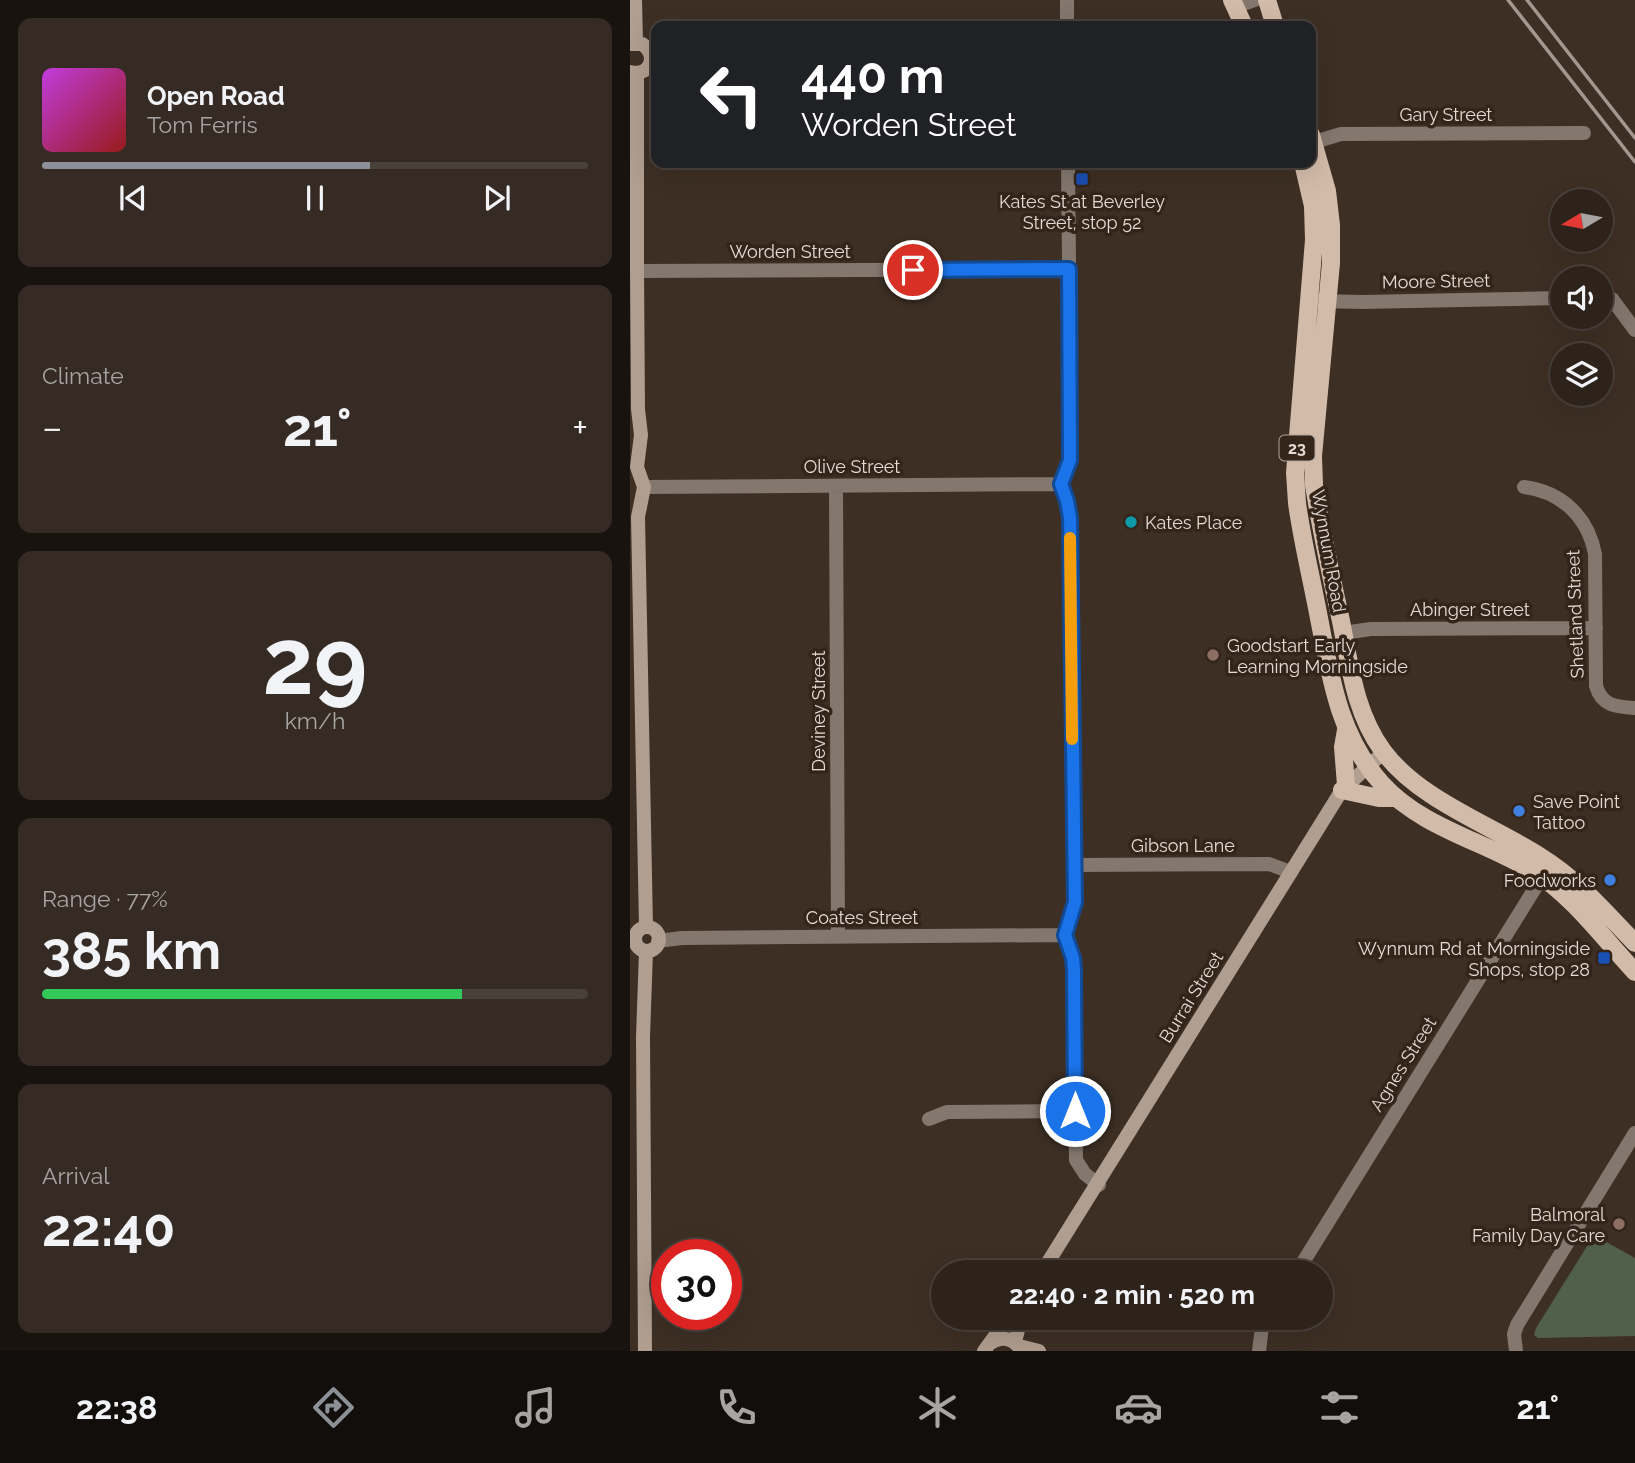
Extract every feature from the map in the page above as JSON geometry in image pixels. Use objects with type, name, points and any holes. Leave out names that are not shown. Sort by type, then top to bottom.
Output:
[{"type":"main road","points":[[1267,0],[1272,21]]},
{"type":"main road","points":[[1234,3],[1242,21]]},
{"type":"main road","name":"Wynnum Road","points":[[1316,155],[1325,183],[1331,217],[1295,473],[1297,503],[1334,693],[1346,730],[1368,766],[1396,797],[1422,816],[1542,877],[1563,895],[1635,970]]},
{"type":"main road","name":"Wynnum Road","points":[[1304,168],[1314,223],[1319,301],[1314,485],[1361,711],[1384,752],[1403,774],[1425,790],[1563,872],[1635,943]]},
{"type":"main road","points":[[1346,730],[1343,747],[1344,788],[1379,798],[1396,797]]},
{"type":"main road","points":[[1594,900],[1592,905],[1595,915],[1630,953],[1635,970]]},
{"type":"street","points":[[635,0],[633,44],[647,47],[651,53]]},
{"type":"street","points":[[1067,0],[1068,21]]},
{"type":"street","points":[[1234,3],[1255,0]]},
{"type":"street","points":[[646,927],[638,517],[644,487],[634,467],[641,435],[638,409],[633,73],[648,68],[651,62]]},
{"type":"street","name":"Gary Street","points":[[1316,139],[1341,134],[1584,133]]},
{"type":"street","points":[[1068,168],[1070,460],[1061,484],[1070,518],[1074,910],[1065,935],[1074,970],[1078,1167],[1098,1185]]},
{"type":"street","name":"Worden Street","points":[[637,271],[1069,269]]},
{"type":"street","name":"Moore Street","points":[[1319,301],[1550,298]]},
{"type":"street","points":[[1613,300],[1635,330]]},
{"type":"street","name":"Olive Street","points":[[644,487],[1061,484]]},
{"type":"street","name":"Deviney Street","points":[[836,486],[838,937]]},
{"type":"street","name":"Shetland Street","points":[[1524,487],[1543,490],[1571,509],[1582,519],[1592,535],[1595,554],[1599,696],[1607,704],[1620,708],[1635,708]]},
{"type":"street","name":"Abinger Street","points":[[1343,633],[1371,629],[1596,628]]},
{"type":"street","name":"Burrai Street","points":[[1050,1260],[1344,788],[1384,752]]},
{"type":"street","name":"Gibson Lane","points":[[1073,865],[1269,864],[1291,872]]},
{"type":"street","name":"Agnes Street","points":[[1304,1260],[1542,877]]},
{"type":"street","points":[[646,927],[657,933],[658,941],[654,948],[646,951],[638,947],[635,939],[638,931],[646,927]]},
{"type":"street","name":"Coates Street","points":[[658,941],[682,938],[1065,935]]},
{"type":"street","points":[[645,1351],[643,1037],[646,951]]},
{"type":"street","points":[[929,1119],[947,1112],[1075,1111]]},
{"type":"street","points":[[1516,1351],[1514,1334],[1517,1325],[1635,1133]]},
{"type":"street","points":[[986,1348],[999,1330]]},
{"type":"street","points":[[1259,1351],[1262,1330]]},
{"type":"street","points":[[986,1348],[1001,1339],[1039,1351]]},
{"type":"green space","points":[[1594,1235],[1635,1258],[1635,1336],[1538,1338],[1534,1335],[1536,1328]]},
{"type":"railway","points":[[1508,0],[1635,162]]},
{"type":"railway","points":[[1527,0],[1635,138]]},
{"type":"slow traffic","points":[[1070,538],[1072,739]]},
{"type":"place","name":"Kates St at Beverley Street, stop 52","points":[[1082,179]]},
{"type":"place","name":"Kates Place","points":[[1131,522]]},
{"type":"place","name":"Goodstart Early Learning Morningside","points":[[1213,655]]},
{"type":"place","name":"Save Point Tattoo","points":[[1519,811]]},
{"type":"place","name":"Foodworks","points":[[1610,880]]},
{"type":"place","name":"Wynnum Rd at Morningside Shops, stop 28","points":[[1604,958]]},
{"type":"place","name":"Balmoral Family Day Care","points":[[1619,1224]]},
{"type":"route","points":[[913,270],[1069,269],[1070,460],[1061,484],[1070,518],[1075,902],[1065,935],[1074,970],[1075,1111]]}]
